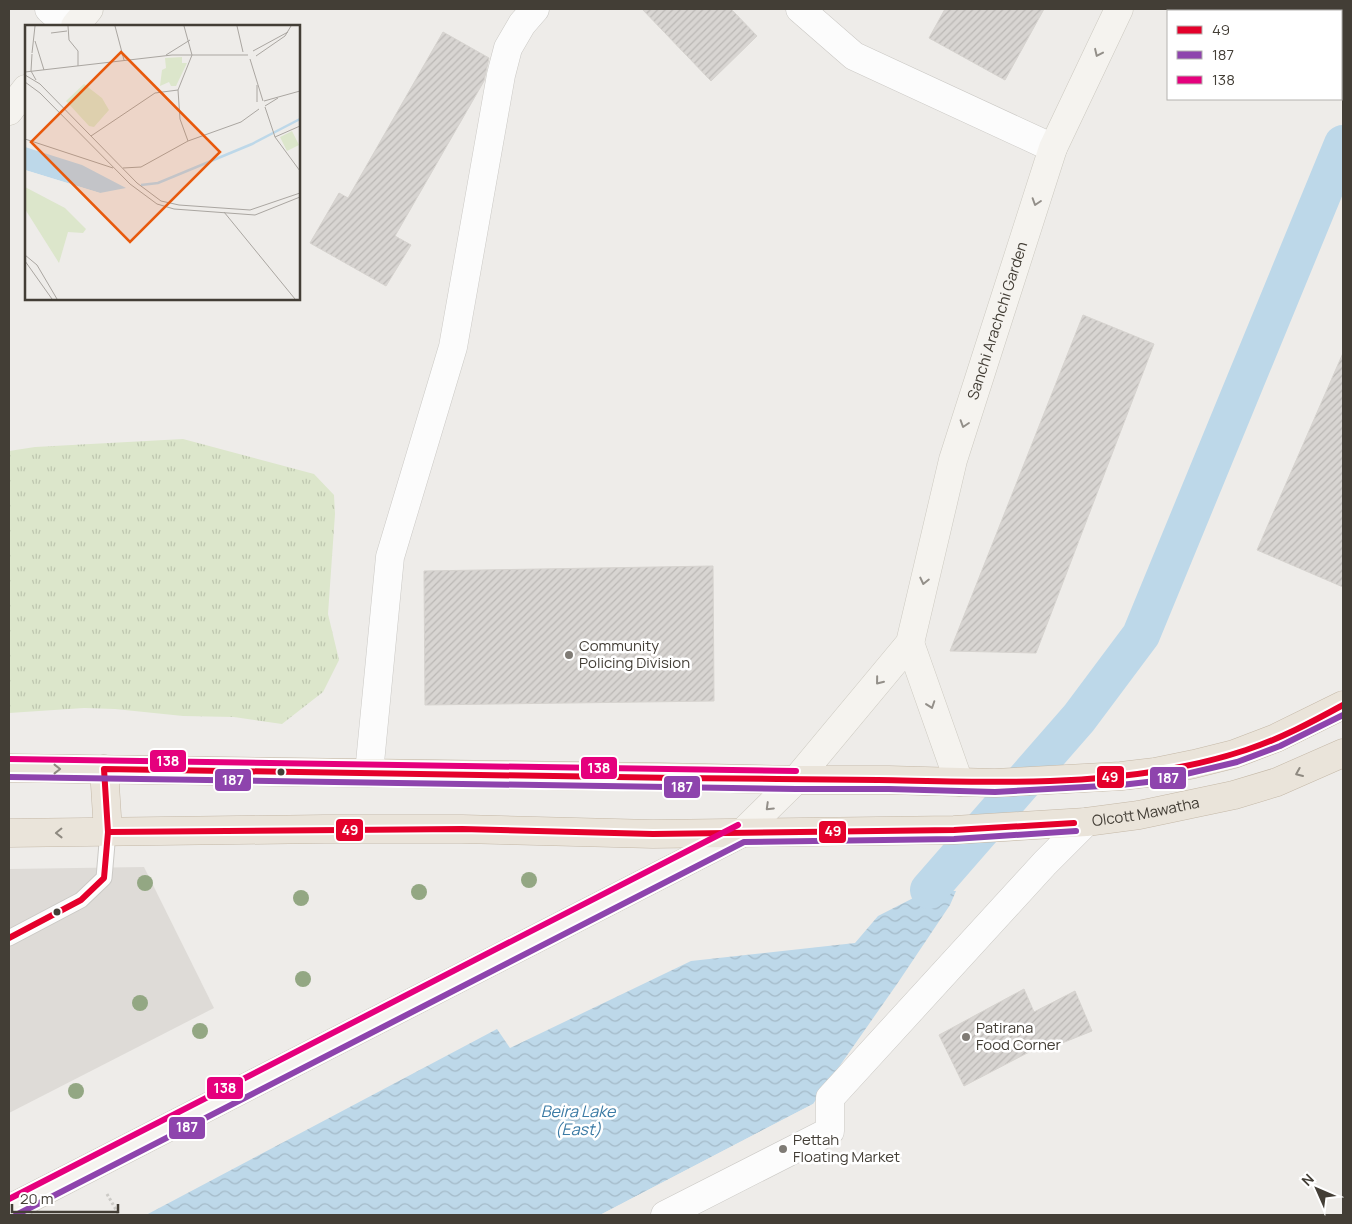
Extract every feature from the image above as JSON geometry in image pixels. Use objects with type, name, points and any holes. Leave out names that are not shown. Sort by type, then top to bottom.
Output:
[{"type":"highway","points":[[9,768],[995,783],[1121,776],[1186,766],[1234,754],[1276,738],[1343,705]]},
{"type":"highway","name":"Olcott Mawatha","points":[[9,834],[462,829],[653,834],[954,830],[1086,822],[1138,815],[1234,795],[1277,782],[1343,753]]},
{"type":"highway","points":[[104,769],[108,832]]},
{"type":"street","points":[[49,9],[67,25]]},
{"type":"street","points":[[76,25],[89,9]]},
{"type":"street","points":[[369,773],[390,557],[453,347],[501,75],[508,48],[522,24],[535,9]]},
{"type":"street","points":[[800,9],[854,56],[1053,148]]},
{"type":"street","name":"Sanchi Arachchi Garden","points":[[9,1209],[742,833],[796,780],[910,643],[953,460],[1053,148],[1119,9]]},
{"type":"street","points":[[9,111],[25,90]]},
{"type":"street","points":[[910,643],[959,782]]},
{"type":"street","points":[[665,1215],[830,1131],[830,1098],[1045,863],[1086,822]]},
{"type":"lane","points":[[9,938],[80,900],[104,878],[108,832]]},
{"type":"shaded area","points":[[144,867],[214,1008],[9,1113],[9,869]]},
{"type":"green space","points":[[183,439],[314,474],[334,495],[335,514],[328,614],[339,660],[323,692],[282,724],[234,717],[183,716],[115,709],[84,708],[9,713],[9,451],[35,447]]},
{"type":"water","name":"Beira Lake (East)","points":[[929,890],[956,891],[950,905],[897,984],[813,1104],[600,1215],[146,1215],[497,1029],[510,1048],[691,961],[855,943],[878,916]]},
{"type":"pier","points":[[813,1104],[814,1106],[605,1215],[600,1215]]},
{"type":"building","points":[[642,9],[731,9],[757,36],[711,81]]},
{"type":"building","points":[[945,9],[1044,9],[1005,80],[929,38]]},
{"type":"building","points":[[443,32],[489,58],[484,81],[395,236],[411,245],[386,286],[310,243],[339,193],[348,198]]},
{"type":"building","points":[[1083,315],[1154,344],[1036,653],[950,651]]},
{"type":"building","points":[[1343,353],[1343,587],[1257,550]]},
{"type":"building","points":[[713,566],[714,701],[425,705],[424,571]]},
{"type":"building","points":[[1024,989],[1034,1012],[1075,991],[1092,1031],[1057,1045],[1054,1039],[964,1086],[939,1035]]},
{"type":"waterway","points":[[929,890],[1079,718],[1141,635],[1343,144]]},
{"type":"transit line","name":"49","points":[[9,938],[81,900],[104,878],[108,832],[104,769],[970,782],[1064,780],[1110,777],[1201,763],[1271,741],[1343,705]]},
{"type":"transit line","name":"187","points":[[9,777],[995,792],[1121,785],[1156,781],[1237,762],[1280,746],[1343,715]]},
{"type":"transit line","name":"138","points":[[9,759],[796,771]]},
{"type":"transit line","name":"49","points":[[108,832],[462,829],[653,834],[954,830],[1074,823]]},
{"type":"transit line","name":"138","points":[[9,1199],[738,825]]},
{"type":"transit line","name":"187","points":[[16,1215],[744,842],[954,839],[1076,831]]},
{"type":"place","name":"Community Policing Division","points":[[569,655]]},
{"type":"place","name":"Patirana Food Corner","points":[[966,1037]]},
{"type":"place","name":"Pettah Floating Market","points":[[783,1149]]}]
